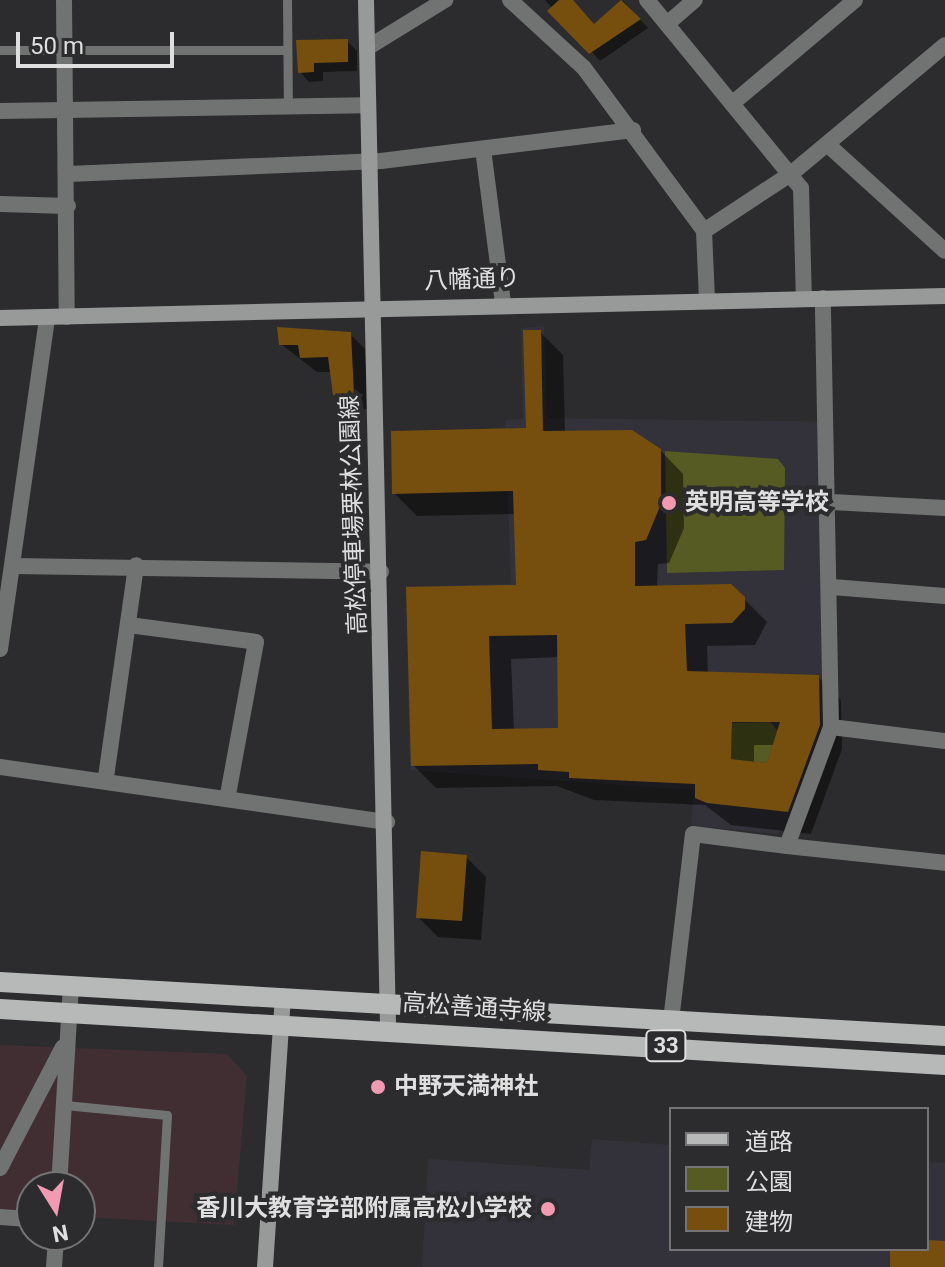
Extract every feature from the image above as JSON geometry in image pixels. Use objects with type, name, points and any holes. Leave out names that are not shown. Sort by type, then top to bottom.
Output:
[{"type":"main road","name":"高松停車場栗林公園線","points":[[366,0],[370,308],[387,822],[388,1028]]},
{"type":"main road","name":"八幡通り","points":[[0,318],[503,303],[945,296]]},
{"type":"main road","name":"高松善通寺線","points":[[0,982],[390,1001],[945,1036]]},
{"type":"main road","points":[[265,1267],[283,997]]},
{"type":"main road","name":"高松善通寺線","points":[[0,1009],[281,1026],[388,1028],[945,1065]]},
{"type":"street","points":[[64,0],[68,110],[67,317]]},
{"type":"street","points":[[367,48],[445,0]]},
{"type":"street","points":[[510,0],[584,68],[633,130],[704,231],[707,301]]},
{"type":"street","points":[[647,0],[734,102],[801,188],[804,299]]},
{"type":"street","points":[[667,24],[695,0]]},
{"type":"street","points":[[734,102],[855,0]]},
{"type":"street","points":[[704,231],[792,173],[945,45]]},
{"type":"street","points":[[0,111],[288,109],[366,105]]},
{"type":"street","points":[[68,174],[367,161],[633,130]]},
{"type":"street","points":[[827,144],[945,251]]},
{"type":"street","points":[[483,149],[503,303]]},
{"type":"street","points":[[0,204],[68,206]]},
{"type":"street","points":[[787,846],[831,727],[831,502],[823,298]]},
{"type":"street","points":[[0,646],[47,317]]},
{"type":"street","points":[[831,502],[945,508]]},
{"type":"street","points":[[106,777],[136,565]]},
{"type":"street","points":[[13,566],[136,565],[381,572]]},
{"type":"street","points":[[832,587],[945,596]]},
{"type":"street","points":[[129,625],[256,642],[228,795]]},
{"type":"street","points":[[831,727],[945,741]]},
{"type":"street","points":[[0,767],[106,777],[387,822]]},
{"type":"street","points":[[671,1021],[693,834],[945,863]]},
{"type":"street","points":[[60,1171],[71,985]]},
{"type":"street","points":[[0,1168],[66,1042]]},
{"type":"lane","points":[[287,0],[288,109]]},
{"type":"lane","points":[[0,50],[66,47],[287,50]]},
{"type":"lane","points":[[65,1105],[167,1115],[158,1267]]},
{"type":"shaded area","name":"英明高等学校","points":[[544,326],[547,418],[828,422],[832,714],[793,824],[777,834],[691,825],[694,790],[410,770],[406,586],[511,584],[505,420],[523,419],[521,328]]},
{"type":"shaded area","points":[[0,1045],[227,1054],[247,1076],[234,1225],[96,1218],[96,1171],[16,1171],[16,1214],[0,1213]]},
{"type":"shaded area","name":"香川大教育学部附属高松小学校","points":[[592,1139],[669,1145],[669,1251],[929,1251],[929,1162],[945,1163],[945,1267],[422,1267],[428,1159],[589,1170]]},
{"type":"green space","points":[[665,451],[778,459],[785,468],[784,570],[667,573]]},
{"type":"green space","points":[[770,722],[778,731],[767,763],[731,759],[732,723]]},
{"type":"building","points":[[559,0],[573,0],[594,24],[621,0],[641,19],[589,54],[547,11]]},
{"type":"building","points":[[348,39],[348,62],[314,63],[314,72],[298,73],[296,40]]},
{"type":"building","points":[[277,327],[351,332],[354,395],[333,395],[328,357],[300,358],[298,345],[279,345]]},
{"type":"building","name":"英明高等学校","points":[[523,330],[541,330],[543,431],[632,430],[661,449],[661,504],[646,540],[635,542],[635,586],[731,584],[745,597],[745,609],[732,623],[685,624],[687,671],[819,675],[820,725],[788,812],[707,803],[695,798],[695,784],[569,778],[569,772],[538,770],[538,764],[411,766],[406,587],[516,585],[513,491],[392,494],[391,431],[526,428]],"holes":[[[557,635],[558,728],[492,729],[489,636]],[[732,722],[780,722],[767,763],[731,759]]]},
{"type":"building","points":[[421,851],[467,855],[462,921],[416,918]]},
{"type":"building","points":[[929,1240],[945,1241],[945,1267],[890,1267],[890,1251],[929,1251]]},
{"type":"place","name":"英明高等学校","points":[[669,503]]},
{"type":"place","name":"中野天満神社","points":[[378,1087]]},
{"type":"place","name":"香川大教育学部附属高松小学校","points":[[548,1209]]}]
